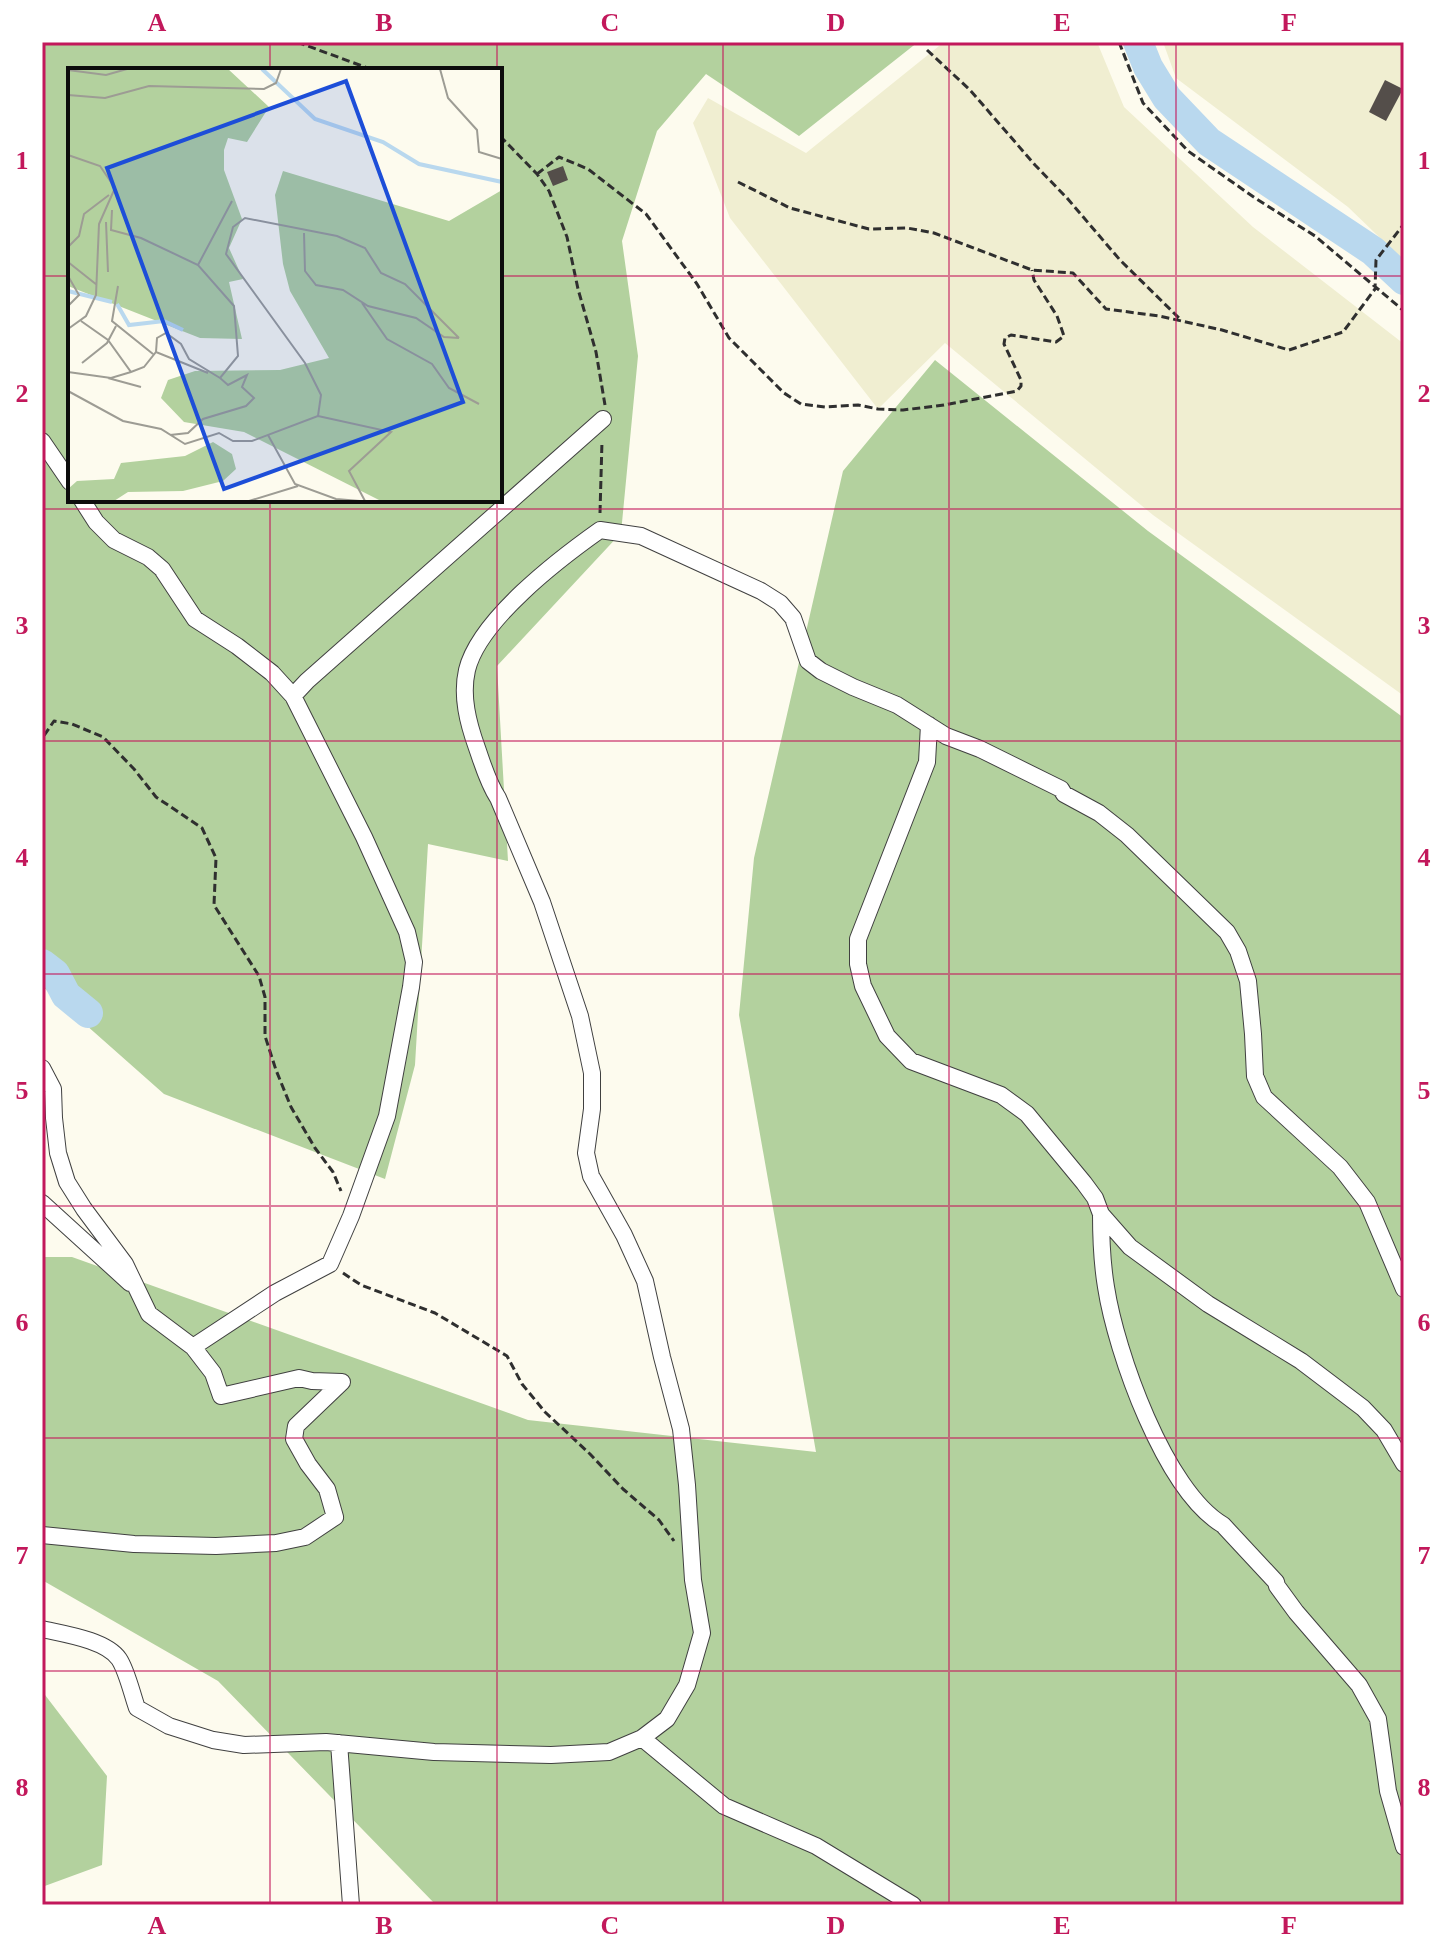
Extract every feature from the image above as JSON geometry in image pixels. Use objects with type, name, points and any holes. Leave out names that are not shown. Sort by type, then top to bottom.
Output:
[{"type":"street","points":[[293,696],[603,419]]},
{"type":"street","points":[[42,441],[68,479]]},
{"type":"street","points":[[83,502],[96,522],[114,540],[148,557],[162,569],[195,619],[272,673],[293,696],[364,837],[407,932],[414,962],[387,1116],[330,1264],[275,1293],[193,1347]]},
{"type":"street","points":[[42,1629],[82,1638],[110,1650],[120,1660],[137,1708],[169,1726],[213,1740],[244,1745],[326,1742],[434,1752],[551,1755],[609,1752],[642,1738],[667,1719],[687,1685],[702,1633],[693,1580],[681,1429],[645,1281],[591,1176],[586,1153],[592,1109],[592,1073],[580,1016],[542,902],[490,786],[467,720],[467,670],[476,646],[506,609],[557,561],[600,530],[641,536],[761,591],[780,603],[793,618],[808,661],[821,671],[897,705],[946,736],[980,749],[1061,789],[1127,835],[1227,932],[1238,951],[1248,981],[1255,1076],[1264,1097],[1340,1167],[1367,1202],[1404,1289]]},
{"type":"street","points":[[929,725],[927,762],[858,939],[858,964],[863,986],[887,1036],[911,1061],[1001,1095],[1027,1114],[1095,1198],[1101,1214],[1106,1290],[1119,1340],[1134,1389],[1167,1462],[1192,1496],[1276,1582],[1296,1612],[1359,1685],[1378,1719],[1388,1791],[1404,1847]]},
{"type":"street","points":[[42,1068],[53,1089],[58,1153],[67,1182],[125,1264],[149,1314],[193,1347],[213,1373],[221,1396],[299,1378],[342,1382],[296,1426],[294,1439],[327,1489],[335,1517],[305,1537],[276,1543],[216,1546],[134,1544],[42,1535]]},
{"type":"street","points":[[42,1203],[139,1293]]},
{"type":"street","points":[[1101,1214],[1130,1247],[1208,1304],[1301,1361],[1363,1408],[1384,1430],[1404,1464]]},
{"type":"street","points":[[642,1738],[724,1806],[816,1846],[913,1905]]},
{"type":"street","points":[[339,1743],[351,1905]]},
{"type":"path","points":[[297,42],[368,68]]},
{"type":"path","points":[[1119,42],[1143,103],[1188,151],[1315,236],[1404,311]]},
{"type":"path","points":[[927,50],[970,90],[1120,260],[1183,321]]},
{"type":"path","points":[[502,138],[549,191],[567,237],[596,352],[605,406],[600,530]]},
{"type":"path","points":[[537,174],[559,157],[588,169],[646,214],[697,284],[729,338],[784,393],[801,404],[903,410],[1017,391],[1021,380],[1004,344],[1005,338],[1011,335],[1056,342],[1064,336],[1057,316],[1034,280],[1032,270]]},
{"type":"path","points":[[738,182],[790,208],[869,229],[907,228],[934,233],[1032,270],[1073,273],[1106,309],[1183,321],[1289,350],[1343,332],[1375,289],[1376,260],[1404,224]]},
{"type":"path","points":[[42,747],[43,737],[54,721],[72,724],[103,737],[156,797],[202,828],[216,858],[214,905],[259,976],[265,997],[265,1036],[276,1070],[291,1107],[333,1172],[351,1216]]},
{"type":"path","points":[[330,1264],[361,1285],[435,1313],[507,1356],[522,1384],[545,1412],[659,1520],[677,1546]]},
{"type":"shaded area","points":[[944,42],[1097,42],[1124,107],[1253,227],[1404,344],[1404,696],[1153,515],[945,343],[878,409],[730,218],[693,123],[708,98],[806,153]]},
{"type":"shaded area","points":[[1163,42],[1404,42],[1404,261],[1348,207],[1176,78]]},
{"type":"green space","points":[[42,42],[918,42],[799,136],[706,74],[657,131],[622,241],[638,356],[621,533],[497,666],[508,861],[428,844],[415,1065],[385,1179],[164,1094],[42,986]]},
{"type":"green space","points":[[935,360],[1148,531],[1404,718],[1404,1905],[436,1905],[218,1681],[42,1580],[42,1257],[72,1257],[528,1420],[816,1452],[739,1015],[754,858],[843,471]]},
{"type":"green space","points":[[42,1691],[107,1776],[102,1865],[42,1887]]},
{"type":"building","points":[[1385,80],[1403,89],[1386,121],[1369,112]]},
{"type":"building","points":[[563,166],[568,180],[553,186],[547,172]]},
{"type":"waterway","points":[[1138,42],[1148,67],[1167,98],[1209,142],[1373,251],[1404,280]]},
{"type":"waterway","points":[[42,964],[55,974],[66,995],[88,1013]]}]
